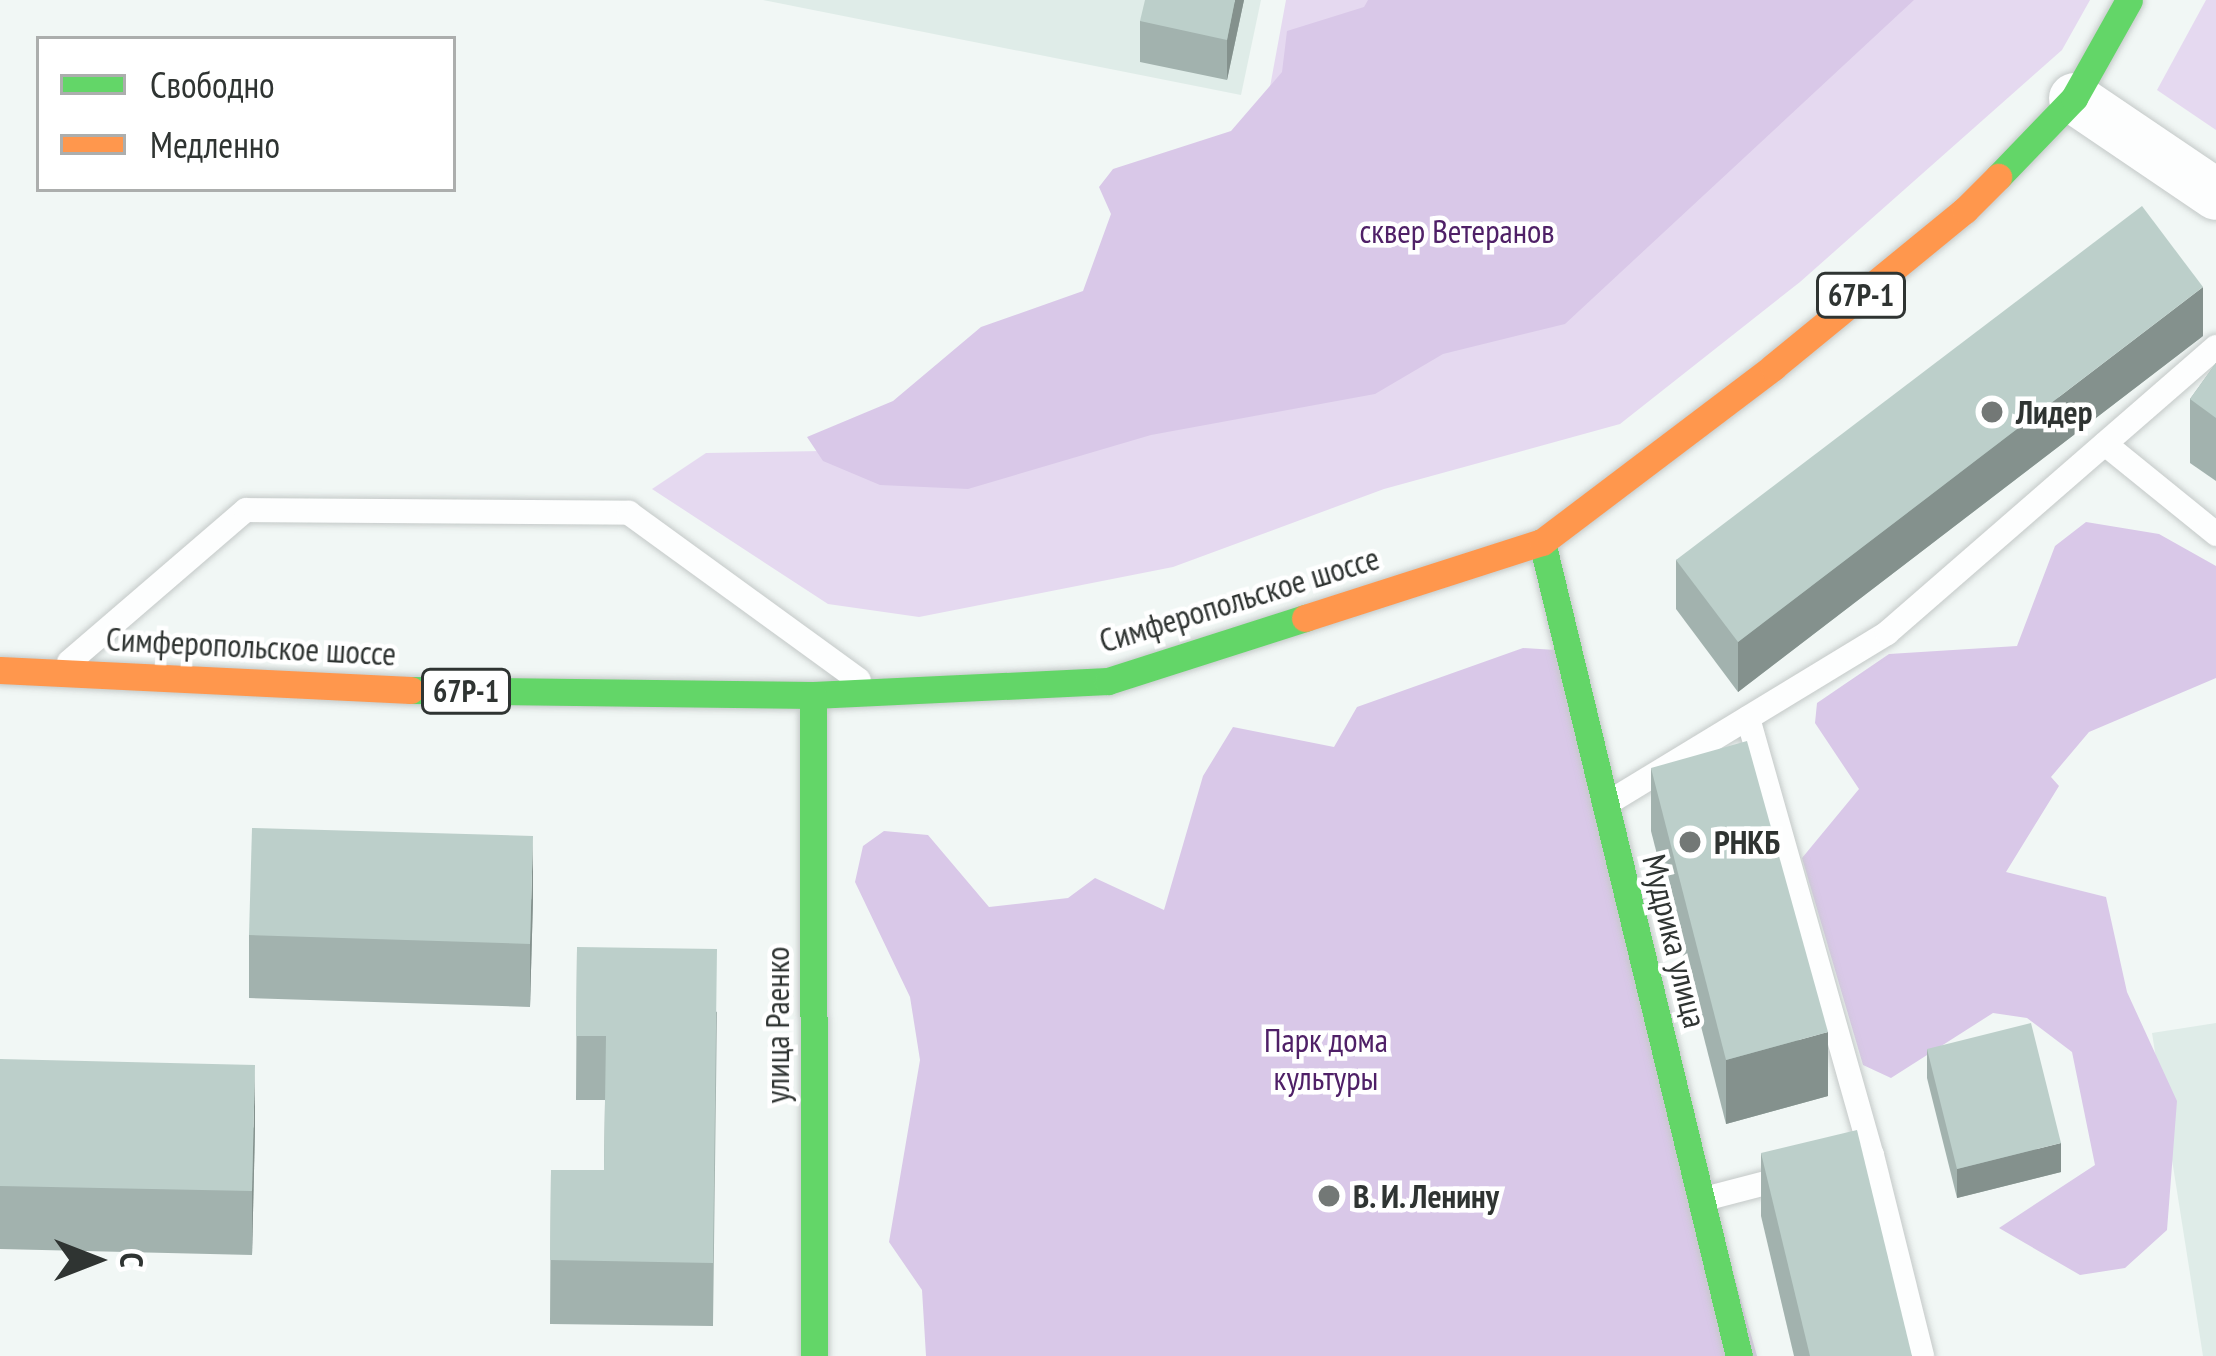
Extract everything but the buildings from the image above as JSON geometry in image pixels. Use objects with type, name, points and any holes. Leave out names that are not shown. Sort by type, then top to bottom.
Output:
[{"type":"main road","name":"Симферопольское шоссе","points":[[0,670],[415,690],[813,694],[1108,680],[1542,542],[1773,367],[1965,211],[2074,98],[2129,0]]},
{"type":"main road","name":"Мудрика улица","points":[[1542,542],[1739,1356]]},
{"type":"main road","name":"улица Раенко","points":[[813,694],[814,1356]]},
{"type":"street","points":[[2074,98],[2216,194]]},
{"type":"lane","points":[[1605,805],[1887,633],[2216,347]]},
{"type":"lane","points":[[2104,444],[2216,534]]},
{"type":"lane","points":[[57,673],[246,509],[629,513],[876,692]]},
{"type":"lane","points":[[1748,718],[1872,1155],[1922,1356]]},
{"type":"lane","points":[[1701,1200],[1872,1155]]},
{"type":"shaded area","points":[[763,0],[1261,0],[1241,95]]},
{"type":"shaded area","points":[[2216,1023],[2216,1356],[2203,1356],[2152,1033]]},
{"type":"green space","name":"сквер Ветеранов","points":[[1286,0],[2090,0],[2062,50],[1800,282],[1620,424],[1384,489],[1173,567],[919,617],[828,604],[652,489],[706,453],[1005,448],[1267,103]]},
{"type":"green space","points":[[1368,0],[1914,0],[1565,324],[1443,354],[1375,394],[1151,435],[968,489],[880,485],[823,461],[807,437],[893,401],[981,327],[1083,291],[1111,214],[1099,187],[1113,169],[1231,131],[1282,72],[1287,31],[1364,7]]},
{"type":"green space","points":[[2206,0],[2216,0],[2216,130],[2157,90]]},
{"type":"green space","points":[[2086,522],[2159,534],[2216,566],[2216,678],[2089,732],[2051,777],[2059,786],[2006,872],[2106,897],[2127,992],[2177,1101],[2167,1230],[2125,1268],[2080,1275],[1999,1228],[2095,1165],[2072,1052],[2027,1018],[1993,1013],[1891,1078],[1863,1065],[1802,858],[1859,789],[1815,723],[1817,703],[1889,654],[2017,646],[2055,546]]},
{"type":"green space","name":"Парк дома культуры","points":[[1523,648],[1556,650],[1757,1356],[926,1356],[922,1290],[889,1242],[920,1060],[910,997],[855,882],[863,846],[884,831],[928,835],[989,907],[1068,898],[1095,878],[1164,910],[1203,776],[1233,727],[1334,747],[1357,707]]},
{"type":"traffic: fast","points":[[1998,177],[2074,98],[2129,0]]},
{"type":"traffic: fast","points":[[1542,542],[1739,1356]]},
{"type":"traffic: fast","points":[[411,690],[813,695],[1108,681],[1305,618]]},
{"type":"traffic: fast","points":[[813,695],[814,1356]]},
{"type":"traffic: slow","points":[[1305,618],[1542,542],[1773,367],[1965,210],[1998,177]]},
{"type":"traffic: slow","points":[[0,670],[411,690]]},
{"type":"place","name":"Лидер","points":[[1992,412]]},
{"type":"place","name":"РНКБ","points":[[1690,842]]},
{"type":"place","name":"В. И. Ленину","points":[[1329,1196]]}]
